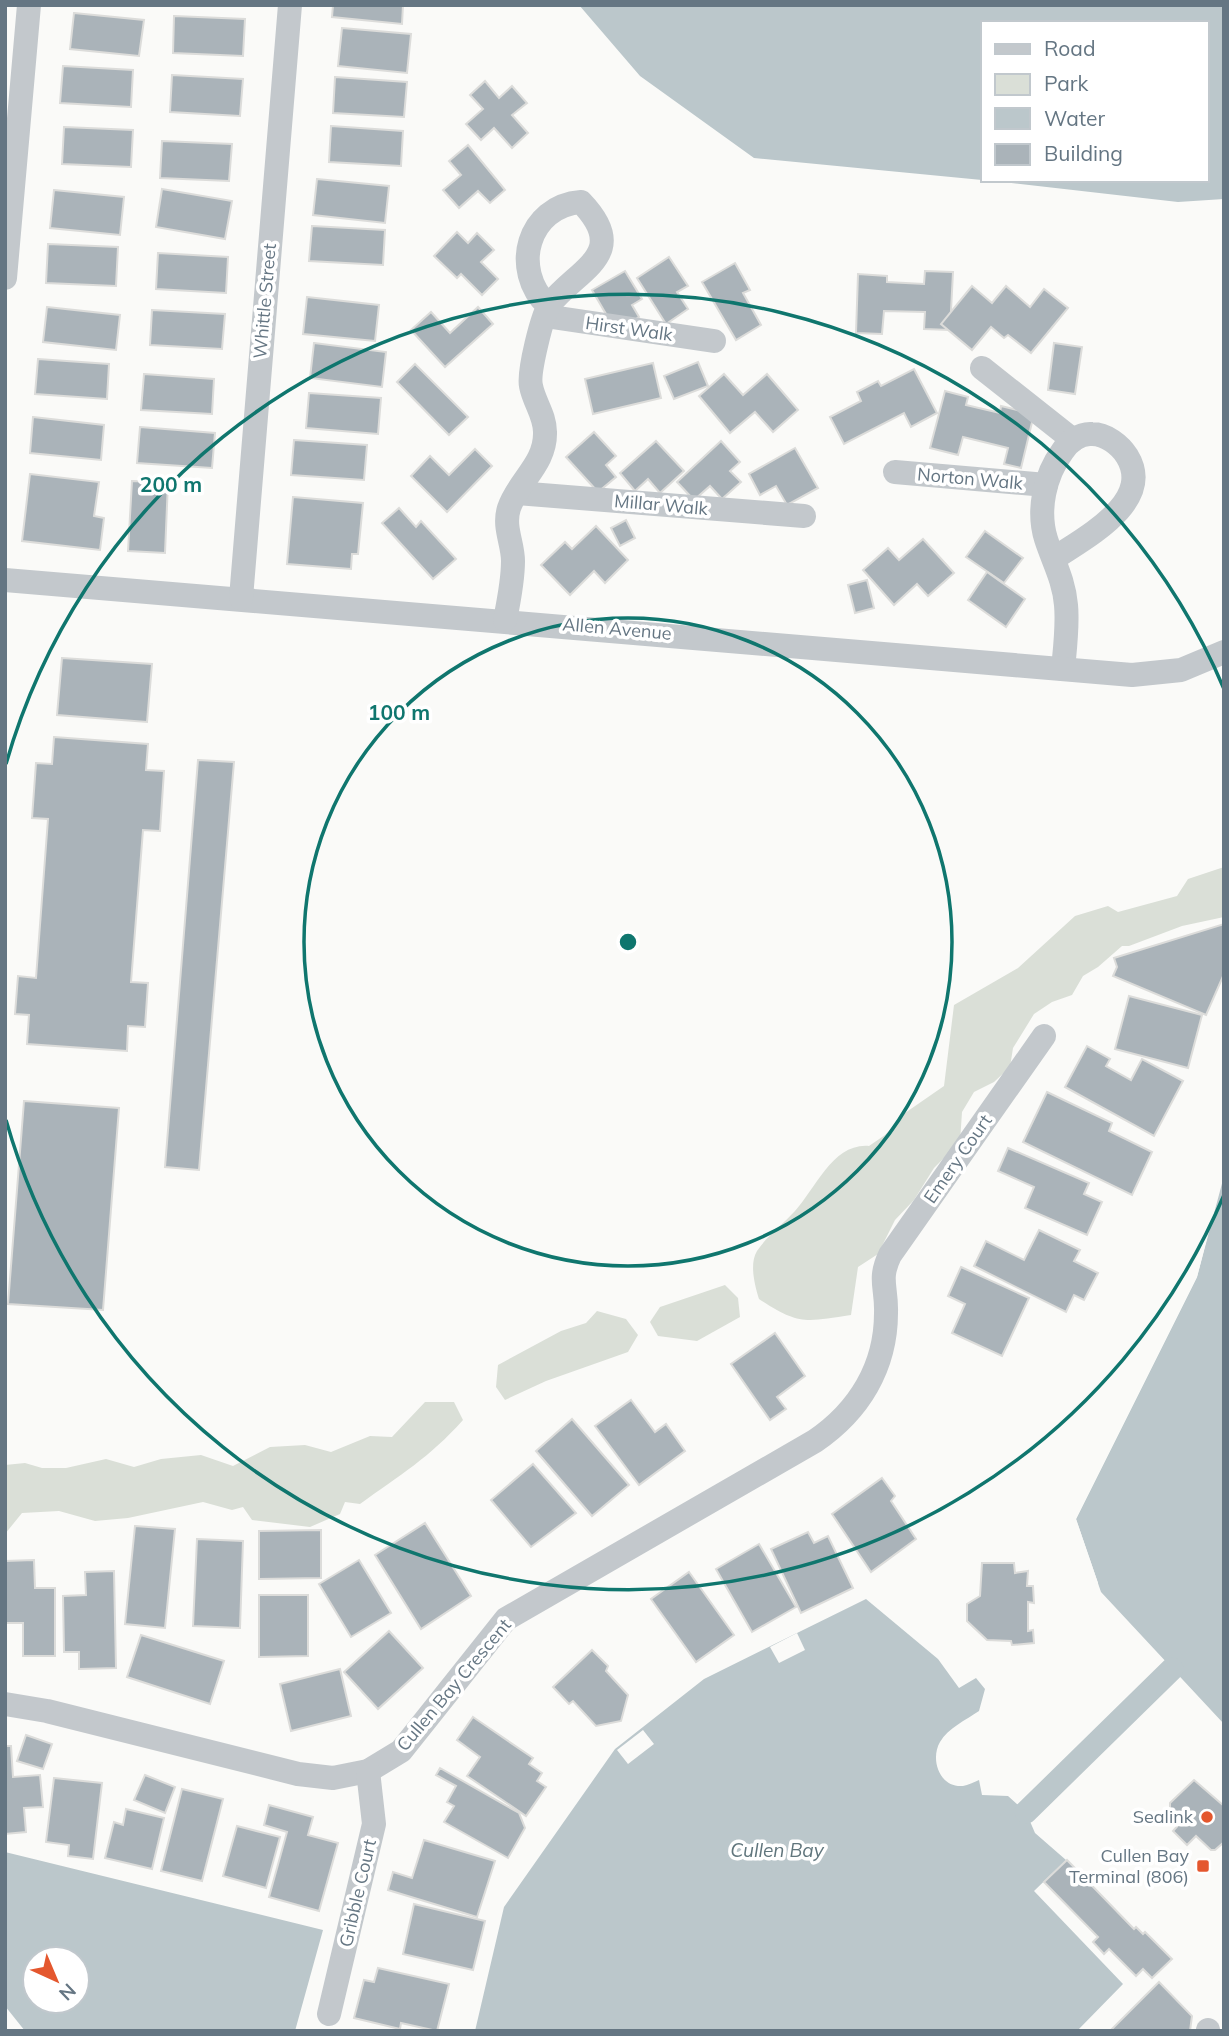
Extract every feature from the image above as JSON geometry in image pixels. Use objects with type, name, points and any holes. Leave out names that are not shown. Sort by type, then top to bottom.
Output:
[{"type":"street","points":[[5,278],[29,5]]},
{"type":"street","name":"Whittle Street","points":[[241,598],[290,5]]},
{"type":"street","name":"Hirst Walk","points":[[517,493],[534,470],[544,445],[543,418],[530,378],[546,311],[714,341]]},
{"type":"street","points":[[982,369],[1073,440]]},
{"type":"street","points":[[1055,558],[1114,516],[1129,495],[1132,483],[1130,461],[1113,441],[1092,434],[1073,440],[1050,470],[1046,485],[1044,526],[1055,558],[1066,606],[1063,668]]},
{"type":"street","name":"Norton Walk","points":[[895,472],[1046,485]]},
{"type":"street","points":[[505,620],[513,560],[507,525],[510,508],[517,493]]},
{"type":"street","name":"Millar Walk","points":[[517,493],[804,516]]},
{"type":"street","name":"Allen Avenue","points":[[5,580],[505,620],[1132,675],[1164,674],[1200,664],[1224,652]]},
{"type":"street","name":"Emery Court","points":[[882,1286],[882,1276],[890,1255],[1044,1036]]},
{"type":"street","name":"Cullen Bay Crescent","points":[[5,1704],[47,1711],[298,1774],[333,1778],[368,1771],[401,1751],[506,1619],[816,1441],[839,1424],[859,1401],[875,1369],[886,1312],[882,1286]]},
{"type":"street","name":"Gribble Court","points":[[329,2014],[374,1824],[368,1771]]},
{"type":"green space","points":[[1224,867],[1224,917],[1182,926],[1129,946],[1122,946],[1083,976],[1072,995],[1052,1002],[1034,1014],[1013,1048],[1010,1067],[994,1082],[974,1092],[962,1112],[960,1142],[934,1168],[914,1200],[895,1220],[878,1254],[858,1267],[851,1315],[802,1319],[784,1313],[759,1299],[753,1268],[757,1251],[795,1211],[826,1169],[845,1152],[856,1147],[869,1146],[885,1135],[905,1113],[944,1086],[954,1005],[1018,968],[1075,916],[1108,906],[1118,912],[1177,896],[1188,879]]},
{"type":"green space","points":[[725,1285],[738,1298],[740,1317],[697,1341],[658,1336],[650,1322],[660,1307]]},
{"type":"green space","points":[[597,1311],[626,1319],[638,1335],[628,1352],[546,1381],[505,1400],[496,1387],[498,1365],[561,1331],[586,1323]]},
{"type":"green space","points":[[425,1402],[454,1402],[463,1420],[426,1456],[360,1504],[345,1502],[340,1514],[310,1527],[252,1520],[243,1507],[232,1510],[203,1502],[128,1518],[95,1521],[59,1511],[22,1513],[5,1534],[5,1465],[25,1463],[42,1468],[66,1468],[106,1459],[134,1467],[161,1459],[201,1455],[233,1466],[270,1447],[305,1445],[331,1452],[370,1436],[392,1437]]},
{"type":"water","points":[[579,5],[1224,5],[1224,199],[1178,202],[1003,182],[1208,182],[1208,21],[981,21],[981,180],[754,158],[640,76]]},
{"type":"water","points":[[1224,1176],[1224,1724],[1101,1592],[1076,1519],[1197,1277]]},
{"type":"water","name":"Cullen Bay","points":[[866,1599],[938,1659],[959,1688],[976,1678],[985,1689],[979,1711],[952,1728],[940,1742],[936,1756],[939,1771],[948,1782],[955,1785],[963,1786],[979,1780],[982,1795],[1008,1796],[1026,1812],[1035,1833],[1066,1860],[1034,1891],[1123,1984],[1077,2031],[475,2031],[504,1907],[615,1749],[704,1679]]},
{"type":"water","points":[[5,1852],[323,1930],[295,2031],[25,2031],[5,2006]]},
{"type":"pier","points":[[1224,1172],[1197,1277],[1076,1519],[1098,1583],[1095,1584],[1072,1518],[1194,1276],[1220,1175]]},
{"type":"pier","points":[[797,1633],[805,1650],[779,1663],[770,1647]]},
{"type":"pier","points":[[643,1730],[654,1744],[628,1764],[617,1750]]},
{"type":"building","points":[[333,5],[403,5],[402,24],[332,17]]},
{"type":"building","points":[[74,13],[144,20],[139,56],[70,49]]},
{"type":"building","points":[[174,16],[245,19],[243,56],[173,53]]},
{"type":"building","points":[[342,28],[411,34],[407,73],[338,66]]},
{"type":"building","points":[[63,66],[133,70],[131,107],[60,103]]},
{"type":"building","points":[[172,75],[243,79],[240,116],[170,112]]},
{"type":"building","points":[[335,77],[407,82],[404,117],[333,113]]},
{"type":"building","points":[[485,81],[499,98],[512,86],[527,103],[512,115],[528,133],[512,148],[494,128],[481,140],[466,124],[483,109],[470,95]]},
{"type":"building","points":[[331,126],[403,131],[401,166],[329,162]]},
{"type":"building","points":[[64,127],[133,130],[131,167],[62,164]]},
{"type":"building","points":[[162,141],[232,144],[229,181],[160,178]]},
{"type":"building","points":[[468,145],[505,190],[490,203],[478,191],[459,208],[443,190],[461,175],[449,161]]},
{"type":"building","points":[[317,179],[389,186],[385,223],[313,215]]},
{"type":"building","points":[[162,189],[232,201],[225,239],[156,227]]},
{"type":"building","points":[[54,190],[124,197],[120,235],[50,228]]},
{"type":"building","points":[[312,226],[385,230],[383,265],[309,261]]},
{"type":"building","points":[[457,232],[468,243],[477,233],[494,250],[481,262],[498,279],[482,295],[461,274],[457,278],[434,256]]},
{"type":"building","points":[[48,244],[118,247],[116,286],[46,283]]},
{"type":"building","points":[[158,253],[228,257],[226,293],[156,289]]},
{"type":"building","points":[[669,257],[688,286],[677,292],[688,309],[666,324],[637,278]]},
{"type":"building","points":[[735,263],[750,290],[743,293],[761,325],[736,340],[702,282]]},
{"type":"building","points":[[625,271],[642,299],[632,305],[639,317],[616,331],[592,290]]},
{"type":"building","points":[[925,271],[953,272],[950,330],[924,329],[925,312],[884,311],[882,334],[856,333],[858,274],[887,276],[887,282],[924,284]]},
{"type":"building","points":[[972,286],[992,303],[1006,286],[1030,307],[1044,289],[1068,308],[1031,353],[1008,335],[1004,338],[991,327],[972,350],[941,324]]},
{"type":"building","points":[[307,297],[379,305],[375,341],[303,334]]},
{"type":"building","points":[[47,307],[120,315],[116,350],[43,342]]},
{"type":"building","points":[[478,307],[493,324],[445,367],[411,330],[431,312],[450,333]]},
{"type":"building","points":[[152,310],[225,314],[222,349],[150,345]]},
{"type":"building","points":[[314,343],[386,352],[382,387],[310,378]]},
{"type":"building","points":[[1054,343],[1082,347],[1075,394],[1048,390]]},
{"type":"building","points":[[38,359],[109,364],[107,399],[35,394]]},
{"type":"building","points":[[698,362],[708,386],[674,399],[664,376]]},
{"type":"building","points":[[653,363],[661,398],[593,414],[585,379]]},
{"type":"building","points":[[415,364],[468,417],[449,435],[397,382]]},
{"type":"building","points":[[914,369],[937,413],[911,427],[904,413],[844,444],[830,417],[861,401],[857,392],[878,381],[881,386]]},
{"type":"building","points":[[144,374],[214,379],[212,414],[141,410]]},
{"type":"building","points":[[724,374],[743,395],[767,374],[798,410],[773,432],[755,412],[730,433],[699,396]]},
{"type":"building","points":[[945,391],[968,397],[966,405],[1000,413],[1001,406],[1034,414],[1021,468],[1004,464],[1008,448],[963,437],[958,455],[930,448]]},
{"type":"building","points":[[309,393],[381,398],[378,434],[306,428]]},
{"type":"building","points":[[33,417],[104,425],[101,460],[30,453]]},
{"type":"building","points":[[140,427],[215,433],[212,468],[137,463]]},
{"type":"building","points":[[594,432],[616,456],[606,465],[616,477],[598,492],[566,457]]},
{"type":"building","points":[[294,440],[367,445],[364,480],[291,475]]},
{"type":"building","points":[[656,441],[684,471],[660,493],[648,479],[635,491],[620,473]]},
{"type":"building","points":[[721,441],[740,462],[730,471],[741,482],[722,499],[710,486],[694,500],[677,482]]},
{"type":"building","points":[[795,448],[818,488],[787,505],[776,486],[760,495],[749,474]]},
{"type":"building","points":[[475,449],[492,466],[447,512],[411,476],[430,456],[449,475]]},
{"type":"building","points":[[30,474],[99,482],[94,516],[104,518],[100,550],[22,541]]},
{"type":"building","points":[[132,481],[168,482],[165,553],[128,551]]},
{"type":"building","points":[[293,497],[363,503],[358,554],[352,554],[351,569],[287,564]]},
{"type":"building","points":[[399,508],[416,527],[421,521],[456,559],[433,579],[382,523]]},
{"type":"building","points":[[626,520],[635,538],[620,546],[611,528]]},
{"type":"building","points":[[596,526],[628,560],[605,583],[594,571],[570,595],[541,565],[565,542],[572,549]]},
{"type":"building","points":[[985,531],[1023,558],[1004,583],[966,557]]},
{"type":"building","points":[[923,539],[954,573],[928,596],[917,584],[894,605],[863,570],[888,548],[899,560]]},
{"type":"building","points":[[987,572],[1025,599],[1006,627],[968,600]]},
{"type":"building","points":[[867,580],[874,608],[855,613],[848,585]]},
{"type":"building","points":[[62,658],[152,664],[147,722],[57,715]]},
{"type":"building","points":[[54,737],[148,744],[146,770],[164,771],[160,831],[143,830],[131,982],[148,983],[145,1027],[128,1026],[127,1051],[27,1044],[29,1015],[15,1014],[18,976],[36,978],[48,819],[32,818],[36,763],[52,764]]},
{"type":"building","points":[[198,760],[234,762],[199,1170],[165,1167]]},
{"type":"building","points":[[1224,924],[1224,974],[1206,1015],[1113,976],[1117,967],[1114,958]]},
{"type":"building","points":[[1129,996],[1202,1015],[1188,1068],[1115,1049]]},
{"type":"building","points":[[1087,1046],[1110,1059],[1106,1066],[1131,1080],[1142,1059],[1183,1081],[1154,1136],[1065,1087]]},
{"type":"building","points":[[1047,1092],[1112,1123],[1109,1131],[1152,1152],[1132,1195],[1023,1142]]},
{"type":"building","points":[[24,1101],[119,1108],[103,1310],[8,1304]]},
{"type":"building","points":[[1008,1148],[1089,1183],[1084,1194],[1102,1202],[1087,1235],[1025,1208],[1034,1187],[998,1171]]},
{"type":"building","points":[[1039,1230],[1080,1250],[1074,1261],[1098,1273],[1084,1300],[1074,1295],[1066,1312],[974,1266],[986,1241],[1024,1260]]},
{"type":"building","points":[[961,1267],[1029,1298],[1002,1356],[952,1333],[965,1304],[948,1296]]},
{"type":"building","points":[[775,1333],[805,1376],[777,1397],[786,1409],[770,1420],[731,1364]]},
{"type":"building","points":[[631,1400],[655,1432],[666,1424],[685,1451],[639,1485],[595,1426]]},
{"type":"building","points":[[572,1419],[629,1485],[592,1516],[536,1451]]},
{"type":"building","points":[[533,1464],[576,1513],[531,1547],[491,1500]]},
{"type":"building","points":[[882,1478],[895,1496],[891,1501],[916,1539],[871,1572],[832,1514]]},
{"type":"building","points":[[425,1523],[471,1596],[421,1629],[375,1555]]},
{"type":"building","points":[[135,1526],[175,1529],[165,1628],[125,1624]]},
{"type":"building","points":[[321,1530],[321,1578],[259,1579],[259,1531]]},
{"type":"building","points":[[808,1532],[814,1543],[828,1536],[853,1588],[801,1613],[771,1549]]},
{"type":"building","points":[[197,1539],[243,1541],[240,1628],[193,1626]]},
{"type":"building","points":[[759,1544],[796,1607],[752,1632],[716,1569]]},
{"type":"building","points":[[34,1560],[35,1588],[55,1588],[55,1656],[23,1656],[23,1623],[5,1623],[5,1561]]},
{"type":"building","points":[[359,1560],[391,1613],[351,1637],[319,1584]]},
{"type":"building","points":[[982,1563],[1014,1563],[1015,1573],[1028,1571],[1027,1586],[1033,1586],[1034,1603],[1028,1602],[1028,1631],[1033,1630],[1034,1643],[1012,1645],[1011,1641],[987,1640],[967,1621],[967,1604],[980,1596]]},
{"type":"building","points":[[114,1571],[116,1668],[79,1669],[79,1652],[64,1652],[63,1596],[86,1595],[85,1572]]},
{"type":"building","points":[[689,1572],[734,1635],[696,1662],[651,1599]]},
{"type":"building","points":[[259,1595],[308,1595],[308,1656],[259,1657]]},
{"type":"building","points":[[389,1631],[423,1668],[378,1709],[344,1672]]},
{"type":"building","points":[[141,1635],[224,1661],[210,1704],[127,1677]]},
{"type":"building","points":[[592,1650],[608,1666],[606,1671],[628,1695],[621,1721],[596,1726],[573,1701],[569,1704],[553,1687]]},
{"type":"building","points":[[340,1669],[351,1716],[291,1731],[280,1684]]},
{"type":"building","points":[[473,1717],[533,1758],[529,1764],[542,1773],[537,1781],[546,1787],[526,1816],[467,1776],[480,1757],[457,1740]]},
{"type":"building","points":[[26,1735],[52,1744],[43,1769],[17,1761]]},
{"type":"building","points":[[5,1746],[11,1746],[13,1777],[40,1775],[43,1807],[24,1808],[26,1832],[5,1834]]},
{"type":"building","points":[[440,1768],[519,1813],[525,1828],[508,1858],[444,1822],[454,1806],[447,1802],[456,1786],[436,1775]]},
{"type":"building","points":[[145,1775],[175,1787],[165,1813],[134,1800]]},
{"type":"building","points":[[54,1778],[102,1783],[93,1859],[68,1856],[69,1845],[46,1842]]},
{"type":"building","points":[[1194,1780],[1224,1806],[1224,1842],[1215,1850],[1211,1850],[1196,1836],[1187,1845],[1173,1831],[1182,1821],[1170,1808],[1170,1803]]},
{"type":"building","points":[[182,1789],[223,1799],[202,1881],[161,1871]]},
{"type":"building","points":[[269,1805],[313,1817],[308,1835],[338,1843],[319,1911],[269,1897],[287,1832],[264,1825]]},
{"type":"building","points":[[126,1809],[164,1818],[152,1869],[105,1858],[114,1822],[123,1825]]},
{"type":"building","points":[[237,1826],[280,1837],[266,1888],[223,1876]]},
{"type":"building","points":[[424,1840],[495,1861],[477,1917],[388,1890],[393,1872],[412,1878]]},
{"type":"building","points":[[1067,1860],[1134,1929],[1136,1927],[1143,1934],[1145,1932],[1172,1959],[1152,1978],[1143,1969],[1136,1976],[1109,1949],[1104,1954],[1093,1942],[1098,1937],[1044,1882]]},
{"type":"building","points":[[414,1904],[485,1921],[473,1970],[403,1954]]},
{"type":"building","points":[[378,1968],[449,1984],[437,2031],[401,2023],[400,2029],[354,2018],[364,1980],[374,1982]]},
{"type":"building","points":[[1159,1982],[1192,2016],[1190,2031],[1110,2031]]},
{"type":"waterway","points":[[1026,1812],[1172,1669]]},
{"type":"place","name":"Sealink","points":[[1207,1817]]},
{"type":"place","name":"Cullen Bay Terminal (806)","points":[[1203,1866]]}]
